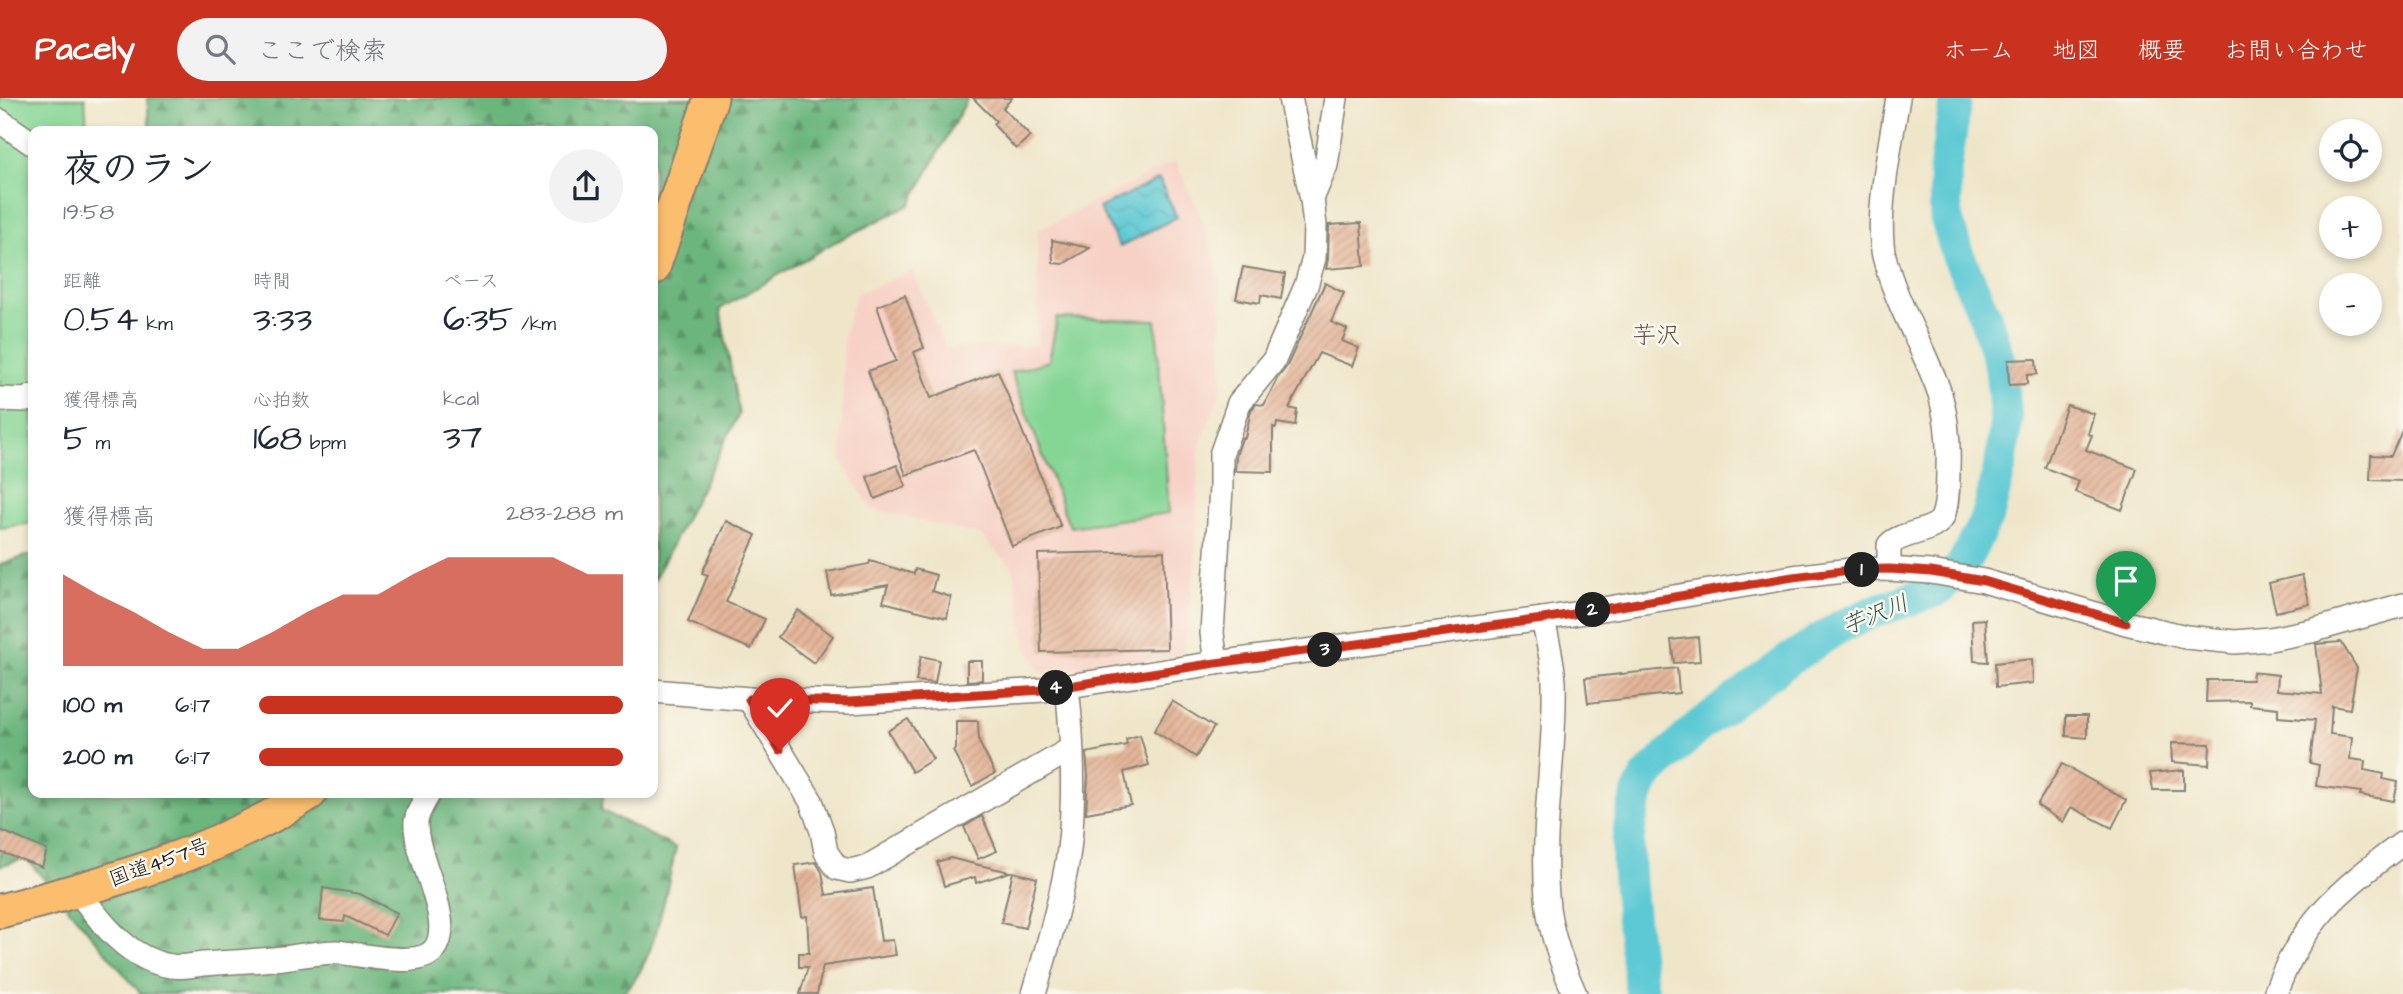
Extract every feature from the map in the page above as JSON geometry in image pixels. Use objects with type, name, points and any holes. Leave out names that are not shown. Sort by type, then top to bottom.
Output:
[{"type":"highway","points":[[658,253],[711,98]]},
{"type":"highway","name":"国道457号","points":[[0,911],[78,891],[200,848],[285,810],[303,798]]},
{"type":"street","points":[[1216,663],[1212,633],[1221,454],[1239,403],[1274,360],[1306,286],[1314,258],[1312,199],[1290,98]]},
{"type":"street","points":[[1312,199],[1326,165],[1336,98]]},
{"type":"street","points":[[1889,569],[1889,545],[1895,538],[1936,525],[1943,517],[1948,480],[1946,420],[1940,394],[1896,297],[1884,255],[1882,217],[1898,98]]},
{"type":"street","points":[[0,121],[28,141]]},
{"type":"street","points":[[0,399],[28,399]]},
{"type":"street","points":[[658,691],[749,699],[849,702],[1043,690],[1216,663],[1543,619],[1793,577],[1889,569],[1931,572],[1977,580],[2126,623],[2186,636],[2235,642],[2311,631],[2403,605]]},
{"type":"street","points":[[1543,619],[1554,680],[1546,848],[1547,900],[1558,947],[1576,994]]},
{"type":"street","points":[[1034,994],[1067,866],[1071,811],[1068,686]]},
{"type":"street","points":[[749,699],[811,801],[826,852],[837,868],[850,871],[867,867],[1070,749]]},
{"type":"street","points":[[78,891],[98,919],[117,939],[137,954],[171,966],[334,952],[401,960],[424,957],[434,950],[441,939],[442,922],[416,842],[416,818],[426,798]]},
{"type":"street","points":[[2275,994],[2296,947],[2325,906],[2346,886],[2403,843]]},
{"type":"shaded area","points":[[1175,161],[1202,219],[1220,280],[1222,388],[1199,449],[1195,562],[1183,656],[1041,672],[1026,645],[1013,568],[980,535],[872,509],[841,461],[844,334],[856,294],[912,271],[946,348],[1038,346],[1037,231]]},
{"type":"green space","points":[[0,98],[85,98],[87,126],[28,126],[28,524],[0,528]]},
{"type":"green space","points":[[147,98],[968,98],[910,205],[835,242],[720,309],[739,414],[658,572],[658,126],[150,126]]},
{"type":"green space","points":[[1057,318],[1156,320],[1169,513],[1070,527],[1011,372],[1049,361]]},
{"type":"green space","points":[[28,556],[28,798],[603,798],[601,810],[676,848],[658,927],[643,967],[621,994],[141,994],[26,858],[0,866],[0,564]]},
{"type":"water","points":[[1159,179],[1177,217],[1120,247],[1099,208]]},
{"type":"building","points":[[973,98],[1012,98],[1003,108],[1030,136],[1016,149],[993,124],[996,121]]},
{"type":"building","points":[[1361,223],[1364,266],[1326,269],[1329,225]]},
{"type":"building","points":[[1052,240],[1090,248],[1063,264],[1053,263]]},
{"type":"building","points":[[1243,267],[1285,274],[1281,299],[1261,295],[1260,303],[1236,299]]},
{"type":"building","points":[[1325,283],[1344,293],[1331,322],[1347,329],[1342,341],[1359,348],[1352,366],[1319,353],[1289,408],[1297,410],[1295,426],[1277,423],[1276,428],[1273,427],[1273,472],[1235,471],[1236,456],[1242,438],[1245,438],[1251,410],[1256,404],[1264,405],[1287,366]]},
{"type":"building","points":[[905,295],[924,348],[914,352],[931,398],[998,371],[1061,527],[1012,546],[974,450],[906,475],[868,371],[896,361],[877,306]]},
{"type":"building","points":[[2036,359],[2037,374],[2027,375],[2027,384],[2009,385],[2008,360]]},
{"type":"building","points":[[2067,405],[2094,414],[2088,434],[2092,435],[2086,450],[2137,469],[2122,510],[2075,492],[2079,481],[2045,468]]},
{"type":"building","points":[[2403,428],[2403,481],[2370,480],[2371,455],[2391,456]]},
{"type":"building","points":[[897,465],[906,486],[875,499],[867,477]]},
{"type":"building","points":[[726,521],[756,535],[726,602],[765,619],[751,649],[688,622],[708,575],[702,573]]},
{"type":"building","points":[[1164,551],[1167,649],[1041,652],[1038,554]]},
{"type":"building","points":[[870,561],[914,574],[915,569],[936,575],[932,591],[951,597],[947,618],[883,602],[888,585],[831,595],[827,572],[869,564]]},
{"type":"building","points":[[2302,575],[2310,604],[2276,612],[2269,583]]},
{"type":"building","points":[[798,610],[833,636],[814,663],[778,637]]},
{"type":"building","points":[[1985,619],[1988,662],[1974,661],[1972,620]]},
{"type":"building","points":[[1698,637],[1700,661],[1674,663],[1671,640]]},
{"type":"building","points":[[2341,642],[2357,668],[2350,709],[2332,706],[2330,734],[2352,737],[2350,759],[2365,761],[2364,770],[2384,774],[2383,779],[2398,782],[2394,801],[2360,795],[2361,792],[2316,786],[2319,765],[2310,763],[2315,720],[2278,717],[2278,708],[2250,705],[2250,701],[2206,702],[2207,680],[2252,680],[2253,672],[2278,675],[2277,690],[2322,694],[2316,644]]},
{"type":"building","points":[[921,656],[939,660],[935,683],[916,681]]},
{"type":"building","points":[[2032,659],[2033,683],[1996,687],[1995,663]]},
{"type":"building","points":[[967,661],[982,661],[982,680],[967,681]]},
{"type":"building","points":[[1677,668],[1679,693],[1588,703],[1585,678]]},
{"type":"building","points":[[1172,701],[1214,727],[1196,757],[1154,731]]},
{"type":"building","points":[[2066,716],[2087,716],[2087,738],[2066,736]]},
{"type":"building","points":[[908,719],[933,759],[912,772],[888,731]]},
{"type":"building","points":[[956,721],[978,721],[979,742],[995,773],[972,786],[953,751],[956,749]]},
{"type":"building","points":[[1140,735],[1149,765],[1124,772],[1131,805],[1086,813],[1086,753],[1127,745],[1126,739]]},
{"type":"building","points":[[2171,743],[2210,744],[2209,765],[2172,762]]},
{"type":"building","points":[[2062,764],[2126,800],[2112,828],[2071,807],[2063,822],[2037,805]]},
{"type":"building","points":[[2184,770],[2184,790],[2153,790],[2150,773]]},
{"type":"building","points":[[982,816],[997,851],[978,859],[964,827]]},
{"type":"building","points":[[0,830],[47,850],[42,867],[0,852]]},
{"type":"building","points":[[950,858],[1010,872],[976,883],[975,877],[944,886],[937,862]]},
{"type":"building","points":[[816,862],[822,872],[826,895],[873,888],[881,941],[893,940],[896,955],[823,966],[817,994],[800,994],[808,967],[799,967],[799,953],[809,953],[807,916],[802,917],[795,865]]},
{"type":"building","points":[[1013,872],[1037,878],[1025,928],[1001,923]]},
{"type":"building","points":[[323,888],[360,894],[397,913],[385,935],[345,916],[344,922],[320,920]]},
{"type":"waterway","name":"芋沢川","points":[[1642,994],[1631,905],[1628,849],[1632,813],[1646,777],[1700,725],[1787,661],[1838,628],[1875,611],[1938,590],[1962,566],[1988,515],[2001,463],[2006,421],[2001,367],[1985,316],[1957,253],[1946,217],[1945,170],[1956,98]]},
{"type":"district","name":"芋沢","points":[[1656,335]]},
{"type":"route","points":[[780,750],[749,699],[849,702],[1043,690],[1216,663],[1543,619],[1793,577],[1851,570],[1931,572],[1984,581],[2126,623]]}]
